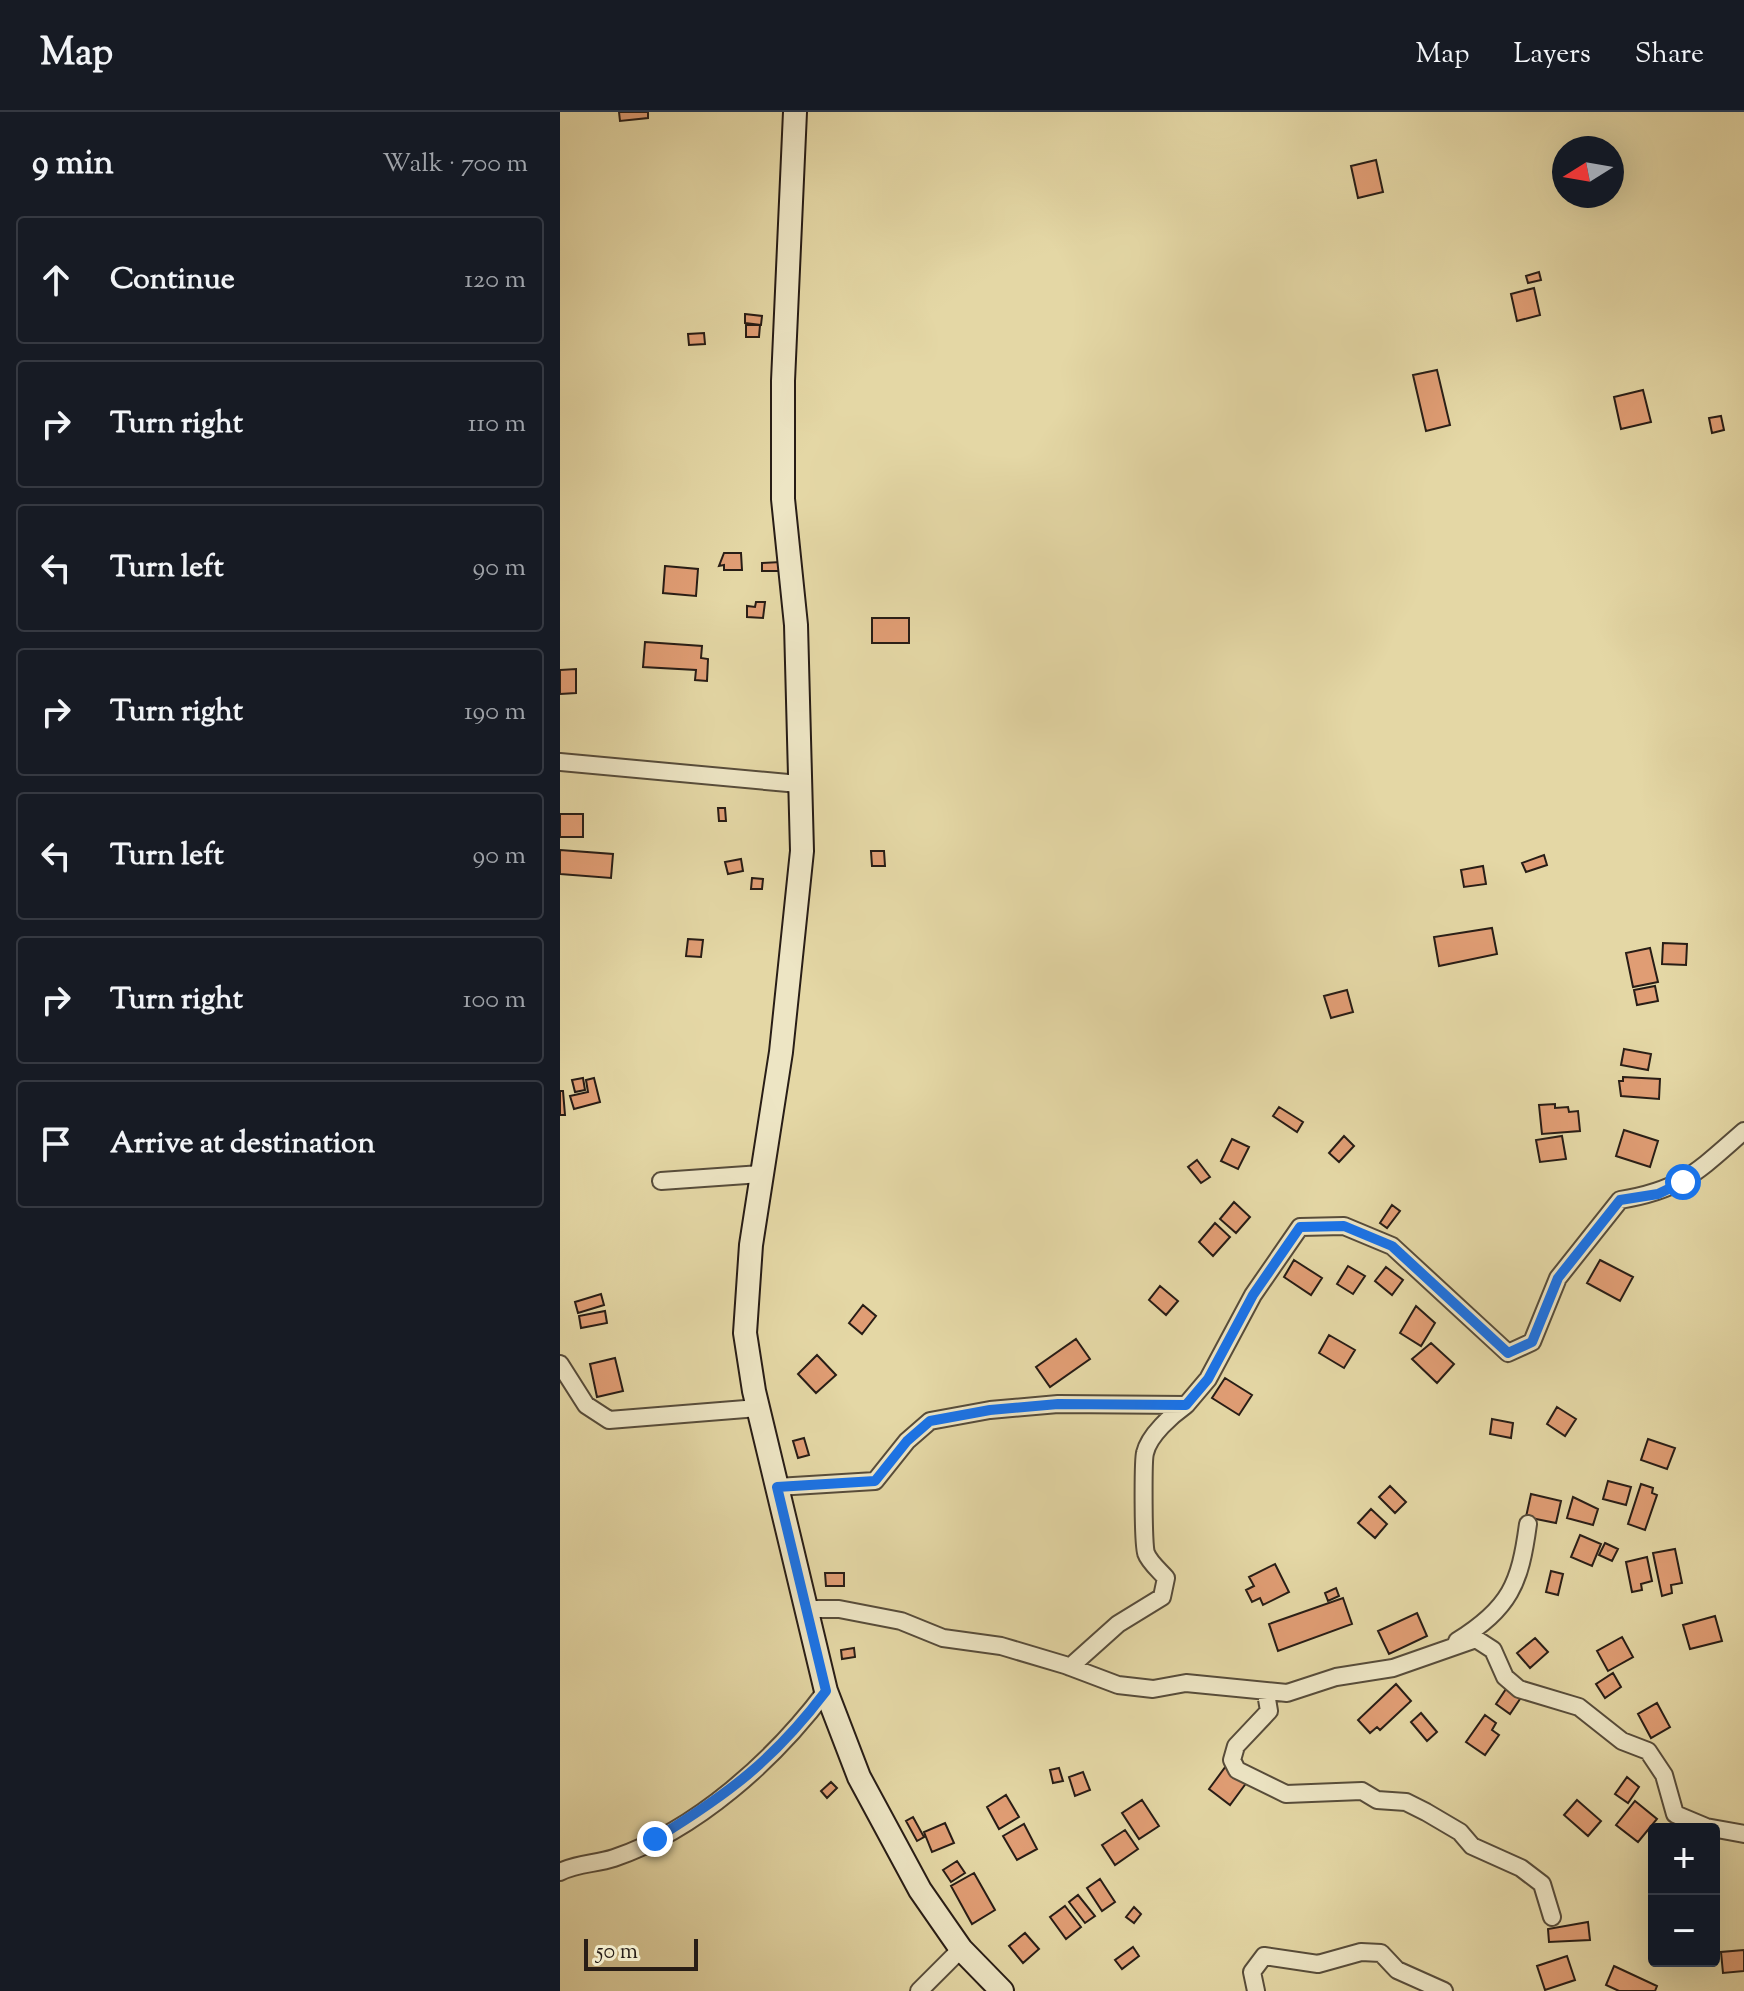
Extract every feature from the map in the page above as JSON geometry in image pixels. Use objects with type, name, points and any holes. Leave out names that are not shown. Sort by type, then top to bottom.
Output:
[{"type":"street","points":[[795,112],[783,381],[783,499],[796,625],[802,851],[781,1052],[746,1288],[745,1333],[758,1408],[826,1691],[877,1815],[920,1890],[961,1949],[1002,1991]]},
{"type":"street","points":[[560,762],[799,784]]},
{"type":"street","points":[[1070,1667],[1118,1624],[1162,1597],[1166,1578],[1146,1554],[1141,1529],[1146,1501],[1145,1451],[1170,1417],[1186,1405],[1208,1379],[1253,1295],[1300,1227],[1344,1226],[1392,1246],[1508,1353],[1532,1342],[1558,1278],[1620,1200],[1658,1194],[1683,1182],[1744,1131]]},
{"type":"street","points":[[661,1181],[761,1174]]},
{"type":"street","points":[[560,1364],[586,1405],[609,1420],[758,1408]]},
{"type":"street","points":[[777,1487],[875,1481],[907,1441],[930,1421],[990,1410],[1058,1404],[1186,1405]]},
{"type":"street","points":[[1445,1648],[1510,1597],[1524,1554],[1528,1524]]},
{"type":"street","points":[[806,1609],[839,1609],[901,1621],[943,1638],[1001,1646],[1118,1685],[1153,1689],[1186,1683],[1287,1693],[1336,1677],[1393,1668],[1476,1639],[1493,1650],[1505,1677],[1519,1689],[1579,1707],[1622,1741],[1648,1751],[1664,1775],[1675,1814],[1706,1827],[1744,1834]]},
{"type":"street","points":[[560,1872],[613,1858],[655,1839],[701,1811],[758,1769],[798,1728],[826,1691]]},
{"type":"street","points":[[1266,1693],[1269,1711],[1236,1746],[1232,1760],[1237,1770],[1286,1794],[1362,1791],[1377,1800],[1406,1802],[1460,1832],[1472,1846],[1521,1868],[1542,1884],[1552,1917]]},
{"type":"street","points":[[919,1991],[961,1949]]},
{"type":"street","points":[[1256,1991],[1252,1972],[1264,1956],[1318,1964],[1361,1952],[1381,1953],[1397,1970],[1444,1991]]},
{"type":"building","points":[[619,112],[648,112],[648,118],[620,121]]},
{"type":"building","points":[[1376,160],[1383,192],[1358,198],[1351,166]]},
{"type":"building","points":[[1539,272],[1541,280],[1528,283],[1526,276]]},
{"type":"building","points":[[1534,288],[1540,315],[1517,321],[1511,294]]},
{"type":"building","points":[[745,314],[762,316],[761,325],[745,323]]},
{"type":"building","points":[[746,325],[760,325],[759,337],[746,337]]},
{"type":"building","points":[[704,333],[705,344],[689,345],[688,334]]},
{"type":"building","points":[[1437,370],[1450,425],[1426,431],[1413,375]]},
{"type":"building","points":[[1643,390],[1651,422],[1621,429],[1614,397]]},
{"type":"building","points":[[1721,416],[1724,430],[1712,433],[1709,418]]},
{"type":"building","points":[[724,553],[741,553],[742,570],[724,570],[724,565],[719,566]]},
{"type":"building","points":[[781,562],[781,571],[762,571],[762,563]]},
{"type":"building","points":[[665,566],[698,569],[696,596],[663,593]]},
{"type":"building","points":[[756,602],[765,602],[763,618],[747,617],[747,606],[755,607]]},
{"type":"building","points":[[872,618],[909,618],[909,643],[872,643]]},
{"type":"building","points":[[645,642],[702,646],[701,658],[708,659],[707,681],[695,680],[696,670],[643,667]]},
{"type":"building","points":[[576,669],[576,693],[560,694],[560,670]]},
{"type":"building","points":[[718,808],[725,808],[726,821],[719,821]]},
{"type":"building","points":[[560,814],[583,814],[583,837],[560,837]]},
{"type":"building","points":[[560,850],[613,854],[611,878],[560,874]]},
{"type":"building","points":[[871,851],[884,851],[885,866],[872,866]]},
{"type":"building","points":[[1544,855],[1547,865],[1526,872],[1522,863]]},
{"type":"building","points":[[741,859],[743,871],[728,874],[725,862]]},
{"type":"building","points":[[1483,866],[1486,884],[1464,887],[1461,870]]},
{"type":"building","points":[[752,878],[763,879],[762,889],[751,889]]},
{"type":"building","points":[[1492,928],[1497,954],[1439,966],[1434,937]]},
{"type":"building","points":[[688,939],[703,940],[701,957],[686,956]]},
{"type":"building","points":[[1663,943],[1687,944],[1686,965],[1662,964]]},
{"type":"building","points":[[1650,948],[1658,982],[1633,987],[1626,953]]},
{"type":"building","points":[[1655,986],[1658,1001],[1637,1005],[1634,990]]},
{"type":"building","points":[[1347,990],[1353,1012],[1331,1018],[1324,996]]},
{"type":"building","points":[[1624,1049],[1651,1054],[1648,1070],[1621,1065]]},
{"type":"building","points":[[1623,1077],[1660,1079],[1659,1099],[1621,1096],[1619,1081],[1623,1081]]},
{"type":"building","points":[[583,1078],[585,1090],[575,1092],[572,1080]]},
{"type":"building","points":[[594,1078],[600,1102],[574,1109],[570,1096],[588,1092],[586,1080]]},
{"type":"building","points":[[560,1091],[563,1091],[565,1115],[560,1115]]},
{"type":"building","points":[[1555,1104],[1555,1108],[1568,1107],[1569,1112],[1578,1111],[1580,1131],[1542,1134],[1539,1105]]},
{"type":"building","points":[[1279,1107],[1303,1122],[1297,1132],[1273,1116]]},
{"type":"building","points":[[1624,1130],[1658,1141],[1650,1167],[1616,1156]]},
{"type":"building","points":[[1344,1136],[1354,1146],[1339,1162],[1329,1153]]},
{"type":"building","points":[[1562,1136],[1566,1159],[1540,1162],[1536,1140]]},
{"type":"building","points":[[1232,1139],[1249,1147],[1238,1169],[1221,1161]]},
{"type":"building","points":[[1197,1160],[1210,1177],[1201,1183],[1188,1167]]},
{"type":"building","points":[[1234,1202],[1250,1217],[1236,1233],[1220,1219]]},
{"type":"building","points":[[1392,1205],[1400,1211],[1387,1228],[1380,1223]]},
{"type":"building","points":[[1215,1223],[1230,1237],[1213,1256],[1199,1242]]},
{"type":"building","points":[[1294,1260],[1322,1278],[1311,1295],[1284,1277]]},
{"type":"building","points":[[1600,1260],[1633,1277],[1620,1301],[1587,1283]]},
{"type":"building","points":[[1348,1266],[1365,1276],[1353,1294],[1337,1284]]},
{"type":"building","points":[[1386,1267],[1403,1280],[1392,1295],[1375,1281]]},
{"type":"building","points":[[1160,1286],[1178,1301],[1166,1315],[1149,1300]]},
{"type":"building","points":[[601,1294],[604,1305],[578,1313],[575,1302]]},
{"type":"building","points":[[863,1305],[876,1316],[862,1334],[849,1323]]},
{"type":"building","points":[[1416,1306],[1435,1323],[1421,1346],[1400,1333]]},
{"type":"building","points":[[605,1311],[607,1323],[581,1328],[579,1316]]},
{"type":"building","points":[[1329,1335],[1355,1350],[1344,1368],[1319,1353]]},
{"type":"building","points":[[1076,1339],[1090,1359],[1050,1387],[1036,1367]]},
{"type":"building","points":[[1431,1343],[1454,1364],[1437,1383],[1412,1359]]},
{"type":"building","points":[[817,1355],[836,1375],[816,1393],[798,1374]]},
{"type":"building","points":[[615,1358],[623,1391],[597,1397],[590,1364]]},
{"type":"building","points":[[1225,1378],[1252,1395],[1239,1415],[1212,1398]]},
{"type":"building","points":[[1557,1407],[1576,1419],[1565,1436],[1547,1424]]},
{"type":"building","points":[[1492,1419],[1513,1423],[1511,1438],[1490,1434]]},
{"type":"building","points":[[804,1438],[809,1455],[798,1458],[793,1441]]},
{"type":"building","points":[[1648,1439],[1675,1448],[1667,1469],[1641,1460]]},
{"type":"building","points":[[1608,1481],[1631,1487],[1626,1505],[1603,1499]]},
{"type":"building","points":[[1641,1484],[1653,1488],[1652,1493],[1657,1495],[1645,1530],[1628,1524]]},
{"type":"building","points":[[1390,1486],[1406,1502],[1395,1513],[1379,1497]]},
{"type":"building","points":[[1531,1494],[1561,1501],[1556,1523],[1526,1517]]},
{"type":"building","points":[[1573,1497],[1598,1509],[1593,1525],[1567,1518]]},
{"type":"building","points":[[1371,1509],[1387,1524],[1375,1538],[1358,1523]]},
{"type":"building","points":[[1580,1535],[1601,1544],[1592,1566],[1571,1557]]},
{"type":"building","points":[[1605,1543],[1618,1549],[1612,1561],[1599,1555]]},
{"type":"building","points":[[1675,1549],[1682,1583],[1671,1585],[1672,1593],[1662,1596],[1653,1553]]},
{"type":"building","points":[[1647,1557],[1652,1581],[1641,1584],[1642,1590],[1632,1592],[1626,1562]]},
{"type":"building","points":[[1275,1564],[1289,1592],[1263,1605],[1260,1598],[1252,1602],[1246,1590],[1254,1586],[1249,1577]]},
{"type":"building","points":[[1551,1571],[1563,1574],[1558,1595],[1546,1592]]},
{"type":"building","points":[[825,1573],[844,1573],[844,1586],[826,1586]]},
{"type":"building","points":[[1336,1588],[1339,1596],[1328,1601],[1325,1593]]},
{"type":"building","points":[[1343,1598],[1352,1624],[1278,1651],[1269,1624]]},
{"type":"building","points":[[1417,1613],[1427,1636],[1389,1654],[1378,1631]]},
{"type":"building","points":[[1715,1616],[1722,1641],[1690,1649],[1683,1625]]},
{"type":"building","points":[[1622,1637],[1633,1657],[1608,1671],[1597,1651]]},
{"type":"building","points":[[1535,1638],[1548,1652],[1530,1668],[1517,1653]]},
{"type":"building","points":[[854,1648],[855,1657],[842,1659],[841,1650]]},
{"type":"building","points":[[1613,1673],[1621,1687],[1605,1698],[1596,1684]]},
{"type":"building","points":[[1396,1684],[1411,1701],[1380,1730],[1377,1727],[1370,1733],[1358,1720]]},
{"type":"building","points":[[1506,1689],[1520,1699],[1510,1714],[1496,1704]]},
{"type":"building","points":[[1657,1703],[1670,1727],[1651,1738],[1638,1714]]},
{"type":"building","points":[[1421,1713],[1437,1732],[1427,1741],[1411,1722]]},
{"type":"building","points":[[1485,1715],[1496,1723],[1492,1730],[1499,1735],[1485,1755],[1466,1742]]},
{"type":"building","points":[[1226,1766],[1247,1782],[1230,1805],[1209,1789]]},
{"type":"building","points":[[1059,1768],[1063,1781],[1053,1783],[1050,1770]]},
{"type":"building","points":[[1083,1772],[1090,1790],[1075,1796],[1069,1777]]},
{"type":"building","points":[[1627,1777],[1639,1787],[1628,1803],[1615,1794]]},
{"type":"building","points":[[831,1782],[837,1788],[827,1798],[821,1791]]},
{"type":"building","points":[[1006,1795],[1019,1817],[999,1829],[987,1807]]},
{"type":"building","points":[[1142,1800],[1159,1826],[1139,1839],[1122,1813]]},
{"type":"building","points":[[1577,1800],[1601,1821],[1588,1836],[1564,1815]]},
{"type":"building","points":[[1635,1801],[1657,1819],[1648,1823],[1648,1830],[1638,1842],[1616,1825]]},
{"type":"building","points":[[913,1817],[924,1837],[917,1841],[906,1821]]},
{"type":"building","points":[[945,1823],[954,1843],[932,1852],[924,1832]]},
{"type":"building","points":[[1024,1824],[1037,1849],[1017,1860],[1003,1836]]},
{"type":"building","points":[[1125,1830],[1138,1849],[1115,1865],[1102,1845]]},
{"type":"building","points":[[957,1861],[965,1873],[951,1882],[943,1870]]},
{"type":"building","points":[[974,1873],[995,1910],[972,1924],[951,1886]]},
{"type":"building","points":[[1100,1879],[1115,1902],[1102,1911],[1087,1888]]},
{"type":"building","points":[[1078,1895],[1095,1916],[1085,1923],[1069,1902]]},
{"type":"building","points":[[1065,1906],[1081,1927],[1066,1939],[1050,1917]]},
{"type":"building","points":[[1134,1907],[1141,1914],[1134,1923],[1126,1917]]},
{"type":"building","points":[[1588,1922],[1590,1940],[1549,1942],[1548,1929]]},
{"type":"building","points":[[1025,1933],[1039,1949],[1023,1963],[1009,1946]]},
{"type":"building","points":[[1133,1947],[1139,1956],[1122,1969],[1115,1960]]},
{"type":"building","points":[[1744,1950],[1744,1971],[1723,1973],[1721,1952]]},
{"type":"building","points":[[1567,1956],[1575,1980],[1545,1990],[1537,1966]]},
{"type":"building","points":[[1614,1966],[1657,1986],[1655,1991],[1619,1991],[1606,1985]]},
{"type":"route","points":[[655,1839],[701,1811],[758,1769],[798,1728],[826,1691],[777,1487],[825,1487],[875,1481],[907,1441],[930,1421],[990,1410],[1058,1404],[1186,1405],[1208,1379],[1253,1295],[1300,1227],[1344,1226],[1392,1246],[1460,1312],[1508,1353],[1532,1342],[1558,1278],[1620,1200],[1658,1194],[1683,1182]]}]
